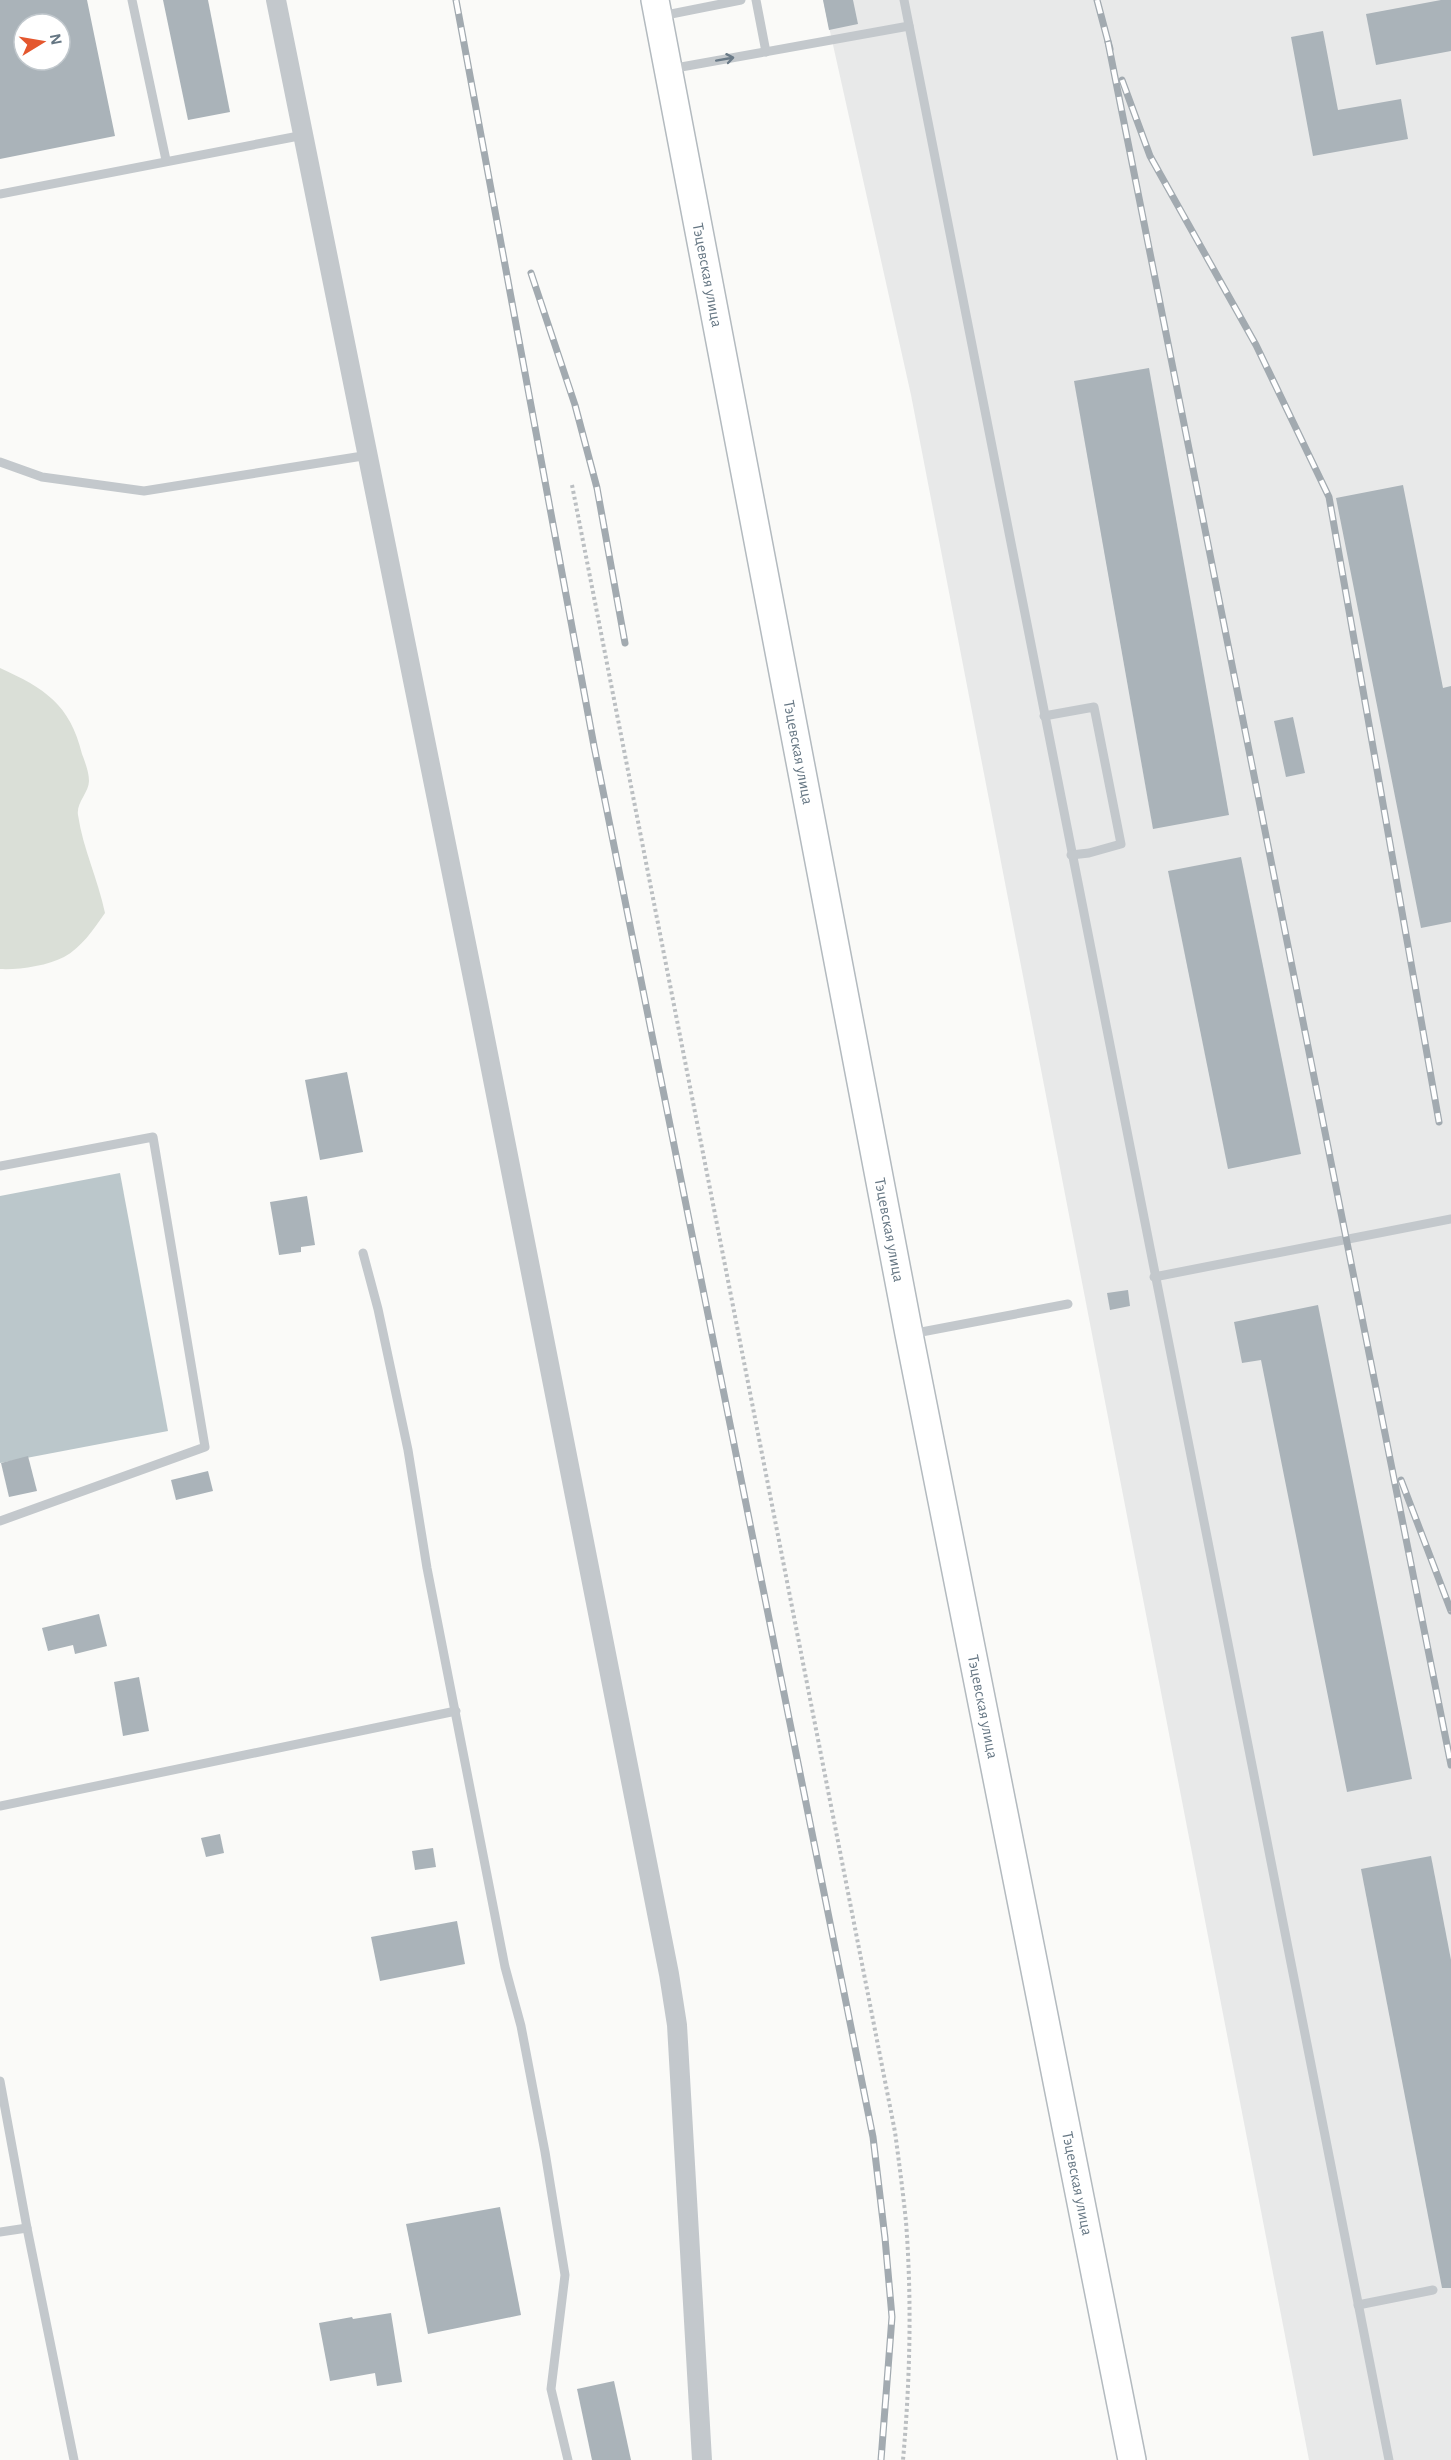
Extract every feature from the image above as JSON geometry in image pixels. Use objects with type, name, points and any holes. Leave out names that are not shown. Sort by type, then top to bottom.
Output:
[{"type":"street","points":[[276,0],[369,455],[669,1974],[677,2025],[702,2460]]},
{"type":"street","name":"Тэцевская улица","points":[[656,8],[909,1334],[1132,2460]]},
{"type":"lane","points":[[132,0],[166,160]]},
{"type":"lane","points":[[656,8],[741,0]]},
{"type":"lane","points":[[756,0],[766,52]]},
{"type":"lane","points":[[904,0],[1389,2460]]},
{"type":"lane","points":[[668,69],[909,27]]},
{"type":"lane","points":[[0,194],[304,135]]},
{"type":"lane","points":[[0,462],[42,477],[144,490],[369,455]]},
{"type":"lane","points":[[1044,716],[1094,707],[1099,730],[1121,844],[1089,853],[1071,855]]},
{"type":"lane","points":[[0,1166],[153,1137],[205,1447],[0,1521]]},
{"type":"lane","points":[[1154,1276],[1451,1219]]},
{"type":"lane","points":[[363,1252],[378,1309],[408,1450],[427,1568],[505,1967],[521,2026],[541,2129],[565,2275],[551,2389],[568,2460]]},
{"type":"lane","points":[[909,1334],[1068,1304]]},
{"type":"lane","points":[[0,1806],[456,1711]]},
{"type":"lane","points":[[0,2081],[74,2460]]},
{"type":"lane","points":[[0,2232],[27,2228]]},
{"type":"lane","points":[[1358,2305],[1433,2290]]},
{"type":"path","points":[[572,485],[895,2132],[906,2222],[909,2308],[907,2420],[903,2460]]},
{"type":"shaded area","points":[[823,0],[1451,0],[1451,2460],[1309,2460],[911,395]]},
{"type":"shaded area","points":[[0,668],[30,683],[53,700],[70,722],[77,737],[89,781],[79,806],[78,815],[83,840],[105,913],[82,943],[64,957],[41,965],[7,969],[0,969]]},
{"type":"shaded area","points":[[120,1173],[168,1431],[0,1463],[0,1196]]},
{"type":"building","points":[[0,0],[87,0],[115,136],[0,159]]},
{"type":"building","points":[[163,0],[208,0],[230,112],[188,120]]},
{"type":"building","points":[[823,0],[853,0],[858,24],[829,30]]},
{"type":"building","points":[[1451,0],[1451,51],[1376,65],[1366,14]]},
{"type":"building","points":[[1323,31],[1338,110],[1401,99],[1408,139],[1313,156],[1291,37]]},
{"type":"building","points":[[1149,368],[1229,815],[1153,829],[1074,381]]},
{"type":"building","points":[[1403,485],[1443,688],[1451,686],[1451,922],[1421,928],[1336,498]]},
{"type":"building","points":[[1293,717],[1305,773],[1286,777],[1274,721]]},
{"type":"building","points":[[1241,857],[1301,1154],[1228,1169],[1168,871]]},
{"type":"building","points":[[347,1072],[363,1152],[320,1160],[305,1080]]},
{"type":"building","points":[[307,1196],[315,1245],[301,1247],[301,1252],[279,1255],[270,1202]]},
{"type":"building","points":[[1128,1290],[1130,1306],[1110,1310],[1107,1293]]},
{"type":"building","points":[[1318,1305],[1412,1779],[1347,1792],[1261,1360],[1242,1363],[1234,1322]]},
{"type":"building","points":[[28,1456],[37,1491],[9,1497],[1,1463]]},
{"type":"building","points":[[208,1471],[213,1491],[176,1500],[171,1480]]},
{"type":"building","points":[[99,1614],[107,1646],[75,1654],[73,1645],[48,1651],[42,1628]]},
{"type":"building","points":[[139,1677],[149,1731],[123,1736],[114,1682]]},
{"type":"building","points":[[220,1834],[224,1853],[206,1857],[201,1838]]},
{"type":"building","points":[[433,1848],[436,1867],[415,1870],[412,1851]]},
{"type":"building","points":[[1431,1856],[1451,1960],[1451,2288],[1442,2288],[1361,1869]]},
{"type":"building","points":[[457,1921],[465,1964],[380,1981],[371,1937]]},
{"type":"building","points":[[500,2207],[521,2315],[428,2334],[406,2224]]},
{"type":"building","points":[[391,2313],[402,2382],[377,2386],[375,2373],[330,2381],[319,2323]]},
{"type":"building","points":[[614,2381],[631,2460],[592,2460],[577,2389]]},
{"type":"railway","points":[[456,0],[594,746],[873,2137],[892,2317],[881,2460]]},
{"type":"railway","points":[[1097,0],[1110,49]]},
{"type":"railway","points":[[1108,42],[1451,1765]]},
{"type":"railway","points":[[1122,80],[1150,156],[1256,345],[1329,497],[1439,1122]]},
{"type":"railway","points":[[531,273],[575,405],[597,488],[625,643]]},
{"type":"railway","points":[[1401,1480],[1451,1611]]}]
